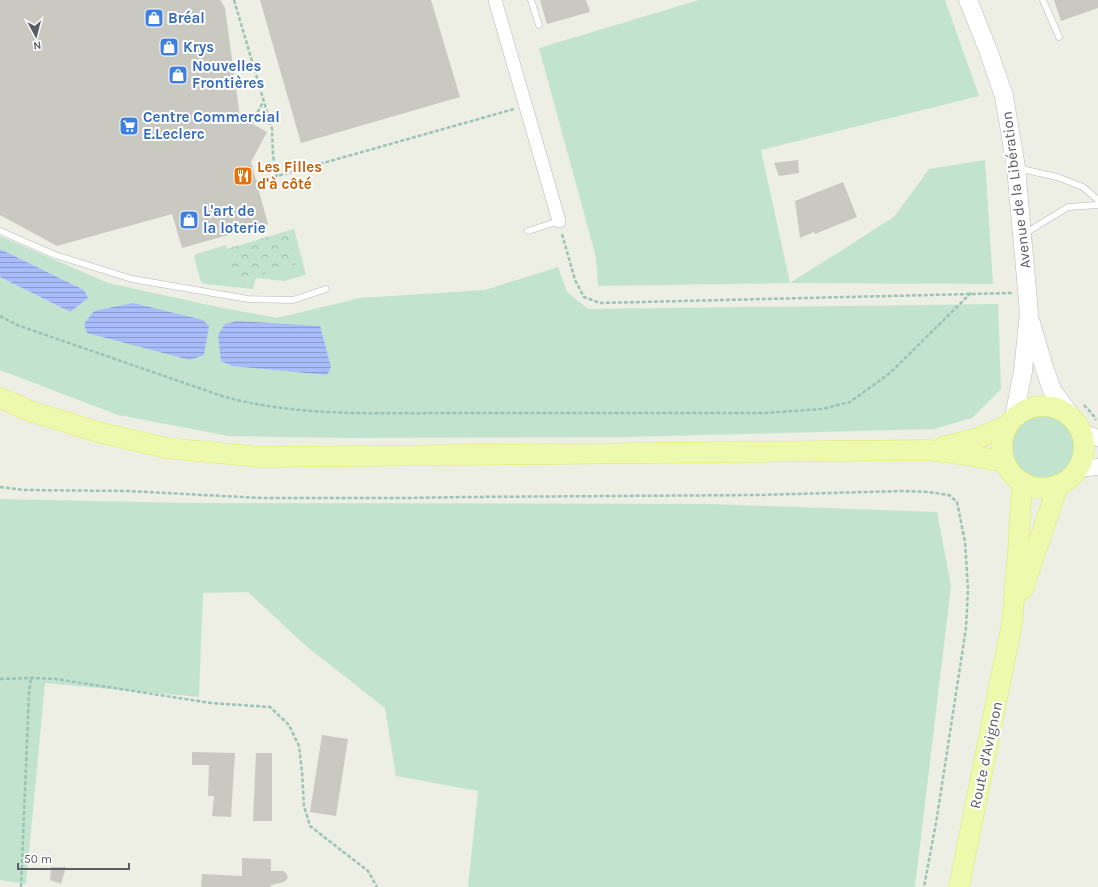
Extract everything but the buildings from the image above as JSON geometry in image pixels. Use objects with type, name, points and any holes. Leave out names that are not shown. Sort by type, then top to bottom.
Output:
[{"type":"main road","name":"Avenue de la Libération","points":[[968,0],[1004,96],[1016,167],[1029,314],[1052,390],[1084,429]]},
{"type":"main road","name":"Avenue de la Libération","points":[[1010,421],[1023,371],[1029,314]]},
{"type":"main road","points":[[0,398],[30,411],[98,432],[166,448],[261,457],[929,450],[968,455],[1004,462]]},
{"type":"main road","points":[[929,450],[978,438],[1010,421],[1024,410],[1036,406],[1049,406],[1061,409],[1084,429],[1085,445],[1083,458],[1078,470],[1069,479],[1058,485],[1046,488],[1033,487],[1022,483],[1011,474],[1004,462],[1001,447],[1003,436],[1010,421]]},
{"type":"main road","points":[[1012,623],[1022,483]]},
{"type":"main road","points":[[1012,623],[1058,485]]},
{"type":"main road","name":"Route d'Avignon","points":[[959,887],[1012,623]]},
{"type":"street","points":[[495,0],[524,106],[559,221]]},
{"type":"street","points":[[1078,470],[1098,467]]},
{"type":"lane","points":[[531,0],[539,25]]},
{"type":"lane","points":[[1043,0],[1059,37]]},
{"type":"lane","points":[[1016,167],[1057,177],[1083,187],[1098,200]]},
{"type":"lane","points":[[1023,235],[1068,207],[1098,205]]},
{"type":"lane","points":[[528,231],[559,221]]},
{"type":"lane","points":[[0,231],[55,255],[140,280],[248,299],[293,300],[326,290]]},
{"type":"path","points":[[234,0],[272,129],[273,156],[277,176]]},
{"type":"path","points":[[252,123],[264,101]]},
{"type":"path","points":[[256,182],[524,106]]},
{"type":"path","points":[[559,221],[575,280],[584,297],[600,303],[1027,292]]},
{"type":"path","points":[[0,316],[32,331],[246,403],[313,410],[381,413],[764,413],[822,409],[850,402],[890,373],[971,293]]},
{"type":"path","points":[[0,487],[24,490],[128,491],[261,498],[750,495],[901,491],[928,492],[949,495],[957,502],[965,542],[968,589],[966,620],[947,756],[924,887]]},
{"type":"path","points":[[21,887],[28,701],[31,678]]},
{"type":"path","points":[[0,679],[56,679],[212,703],[270,707],[289,725],[299,746],[304,806],[310,826],[368,871],[377,887]]},
{"type":"green space","points":[[699,0],[945,0],[979,96],[761,150],[790,283],[598,286],[596,257],[539,48]]},
{"type":"green space","points":[[985,160],[993,284],[790,283],[894,217],[929,169]]},
{"type":"green space","points":[[294,229],[306,275],[284,281],[256,278],[253,289],[205,284],[201,282],[194,257],[196,254],[226,245],[236,282],[295,264],[287,231]]},
{"type":"green space","points":[[287,231],[297,264],[236,282],[226,249]]},
{"type":"green space","points":[[0,236],[108,283],[277,318],[360,298],[485,290],[558,267],[567,292],[588,309],[998,304],[1001,389],[972,418],[934,429],[626,437],[346,438],[229,436],[118,415],[0,370],[0,277],[69,312],[84,290],[0,249]]},
{"type":"green space","points":[[1043,416],[1060,421],[1065,425],[1069,430],[1074,447],[1069,464],[1065,469],[1060,473],[1043,478],[1026,473],[1021,469],[1017,464],[1012,447],[1017,430],[1021,425],[1026,421]]},
{"type":"green space","points":[[0,499],[188,503],[711,504],[937,512],[951,586],[915,887],[468,887],[478,791],[396,776],[385,708],[306,646],[248,592],[203,593],[199,697],[45,683],[26,884],[0,880]]},
{"type":"water","points":[[0,249],[84,290],[88,298],[70,312],[0,277]]},
{"type":"water","points":[[133,303],[203,320],[209,326],[204,355],[190,360],[87,333],[84,324],[94,311]]},
{"type":"water","points":[[237,321],[320,326],[331,367],[327,375],[232,366],[221,361],[218,335],[225,324]]},
{"type":"place","name":"Bréal","points":[[154,18]]},
{"type":"place","name":"Krys","points":[[169,47]]},
{"type":"place","name":"Nouvelles Frontières","points":[[178,75]]},
{"type":"place","name":"Centre Commercial E.Leclerc","points":[[129,126]]},
{"type":"place","name":"Les Filles d'à côté","points":[[243,176]]},
{"type":"place","name":"L'art de la loterie","points":[[189,220]]}]
